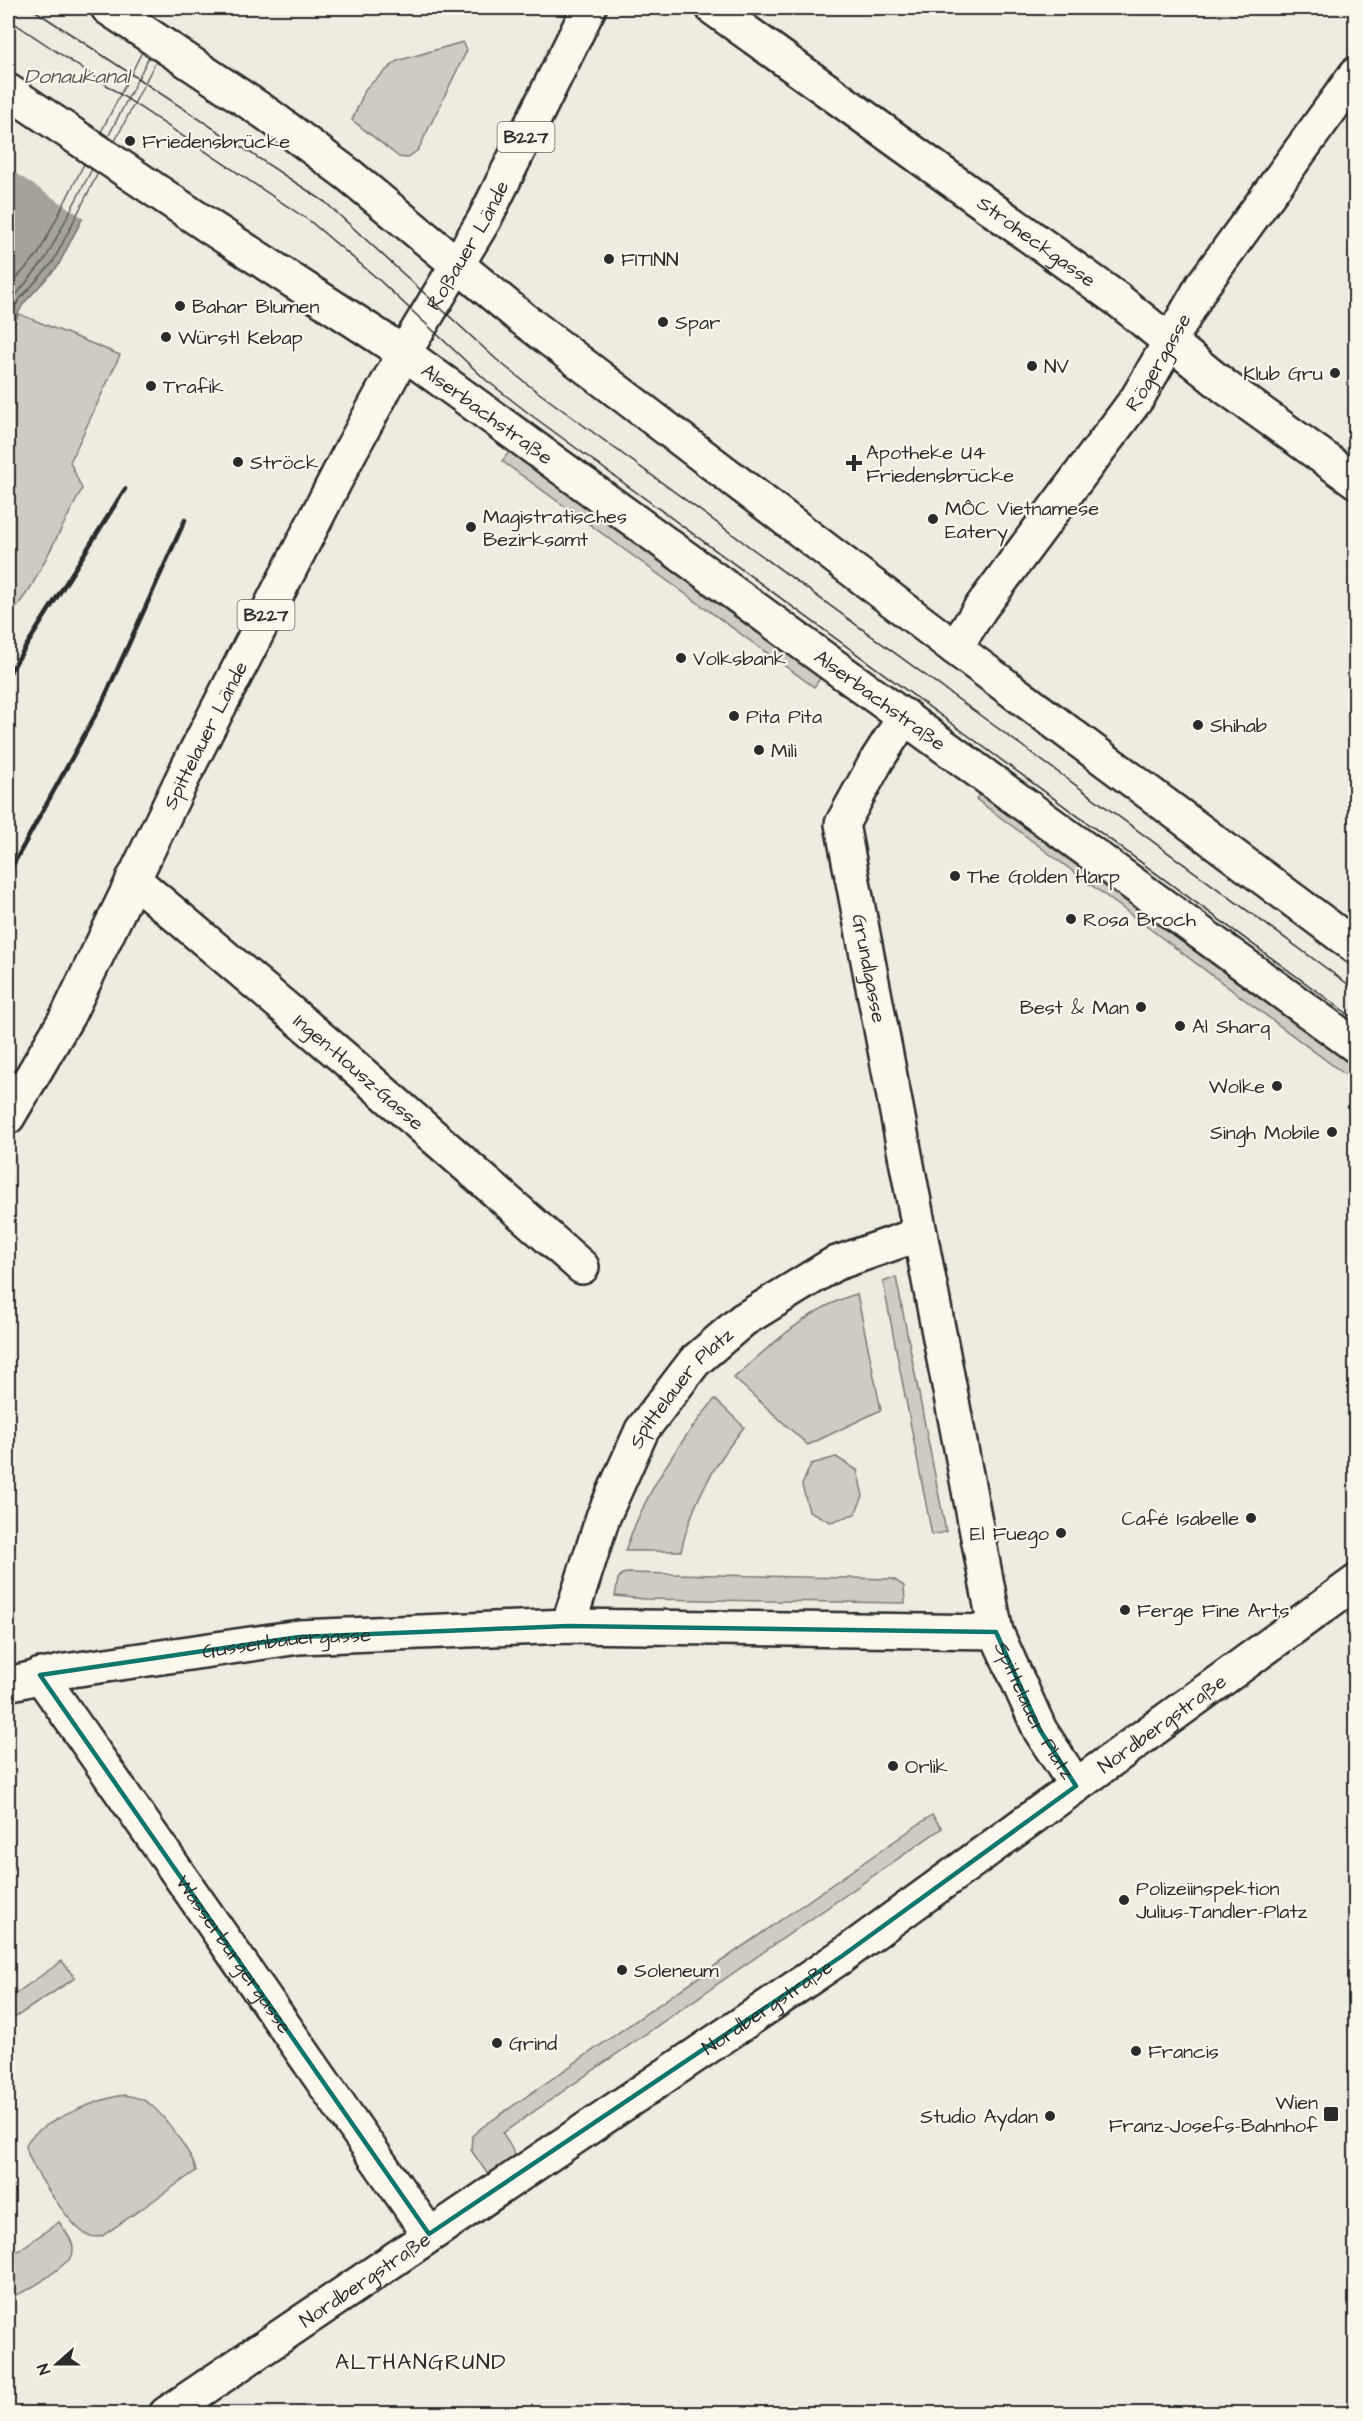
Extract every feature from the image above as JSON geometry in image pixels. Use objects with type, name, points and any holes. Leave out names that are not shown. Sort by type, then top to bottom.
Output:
[{"type":"street","points":[[108,8],[267,114],[362,185],[523,319],[955,648],[1356,947]]},
{"type":"street","name":"Roßauer Lände","points":[[404,353],[458,265],[552,87],[589,8]]},
{"type":"street","name":"Stroheckgasse","points":[[713,8],[1117,299],[1224,386],[1356,481]]},
{"type":"street","name":"Rögergasse","points":[[955,648],[980,609],[1138,398],[1202,286],[1356,74]]},
{"type":"street","points":[[8,91],[210,228],[404,353]]},
{"type":"street","name":"Alserbachstraße","points":[[404,353],[1356,1046]]},
{"type":"street","name":"Spittelauer Lände","points":[[8,1117],[57,1035],[186,771],[350,452],[404,353]]},
{"type":"street","name":"Grundlgasse","points":[[905,716],[877,760],[842,824],[920,1234]]},
{"type":"street","name":"Ingen-Housz-Gasse","points":[[133,879],[343,1057],[582,1267]]},
{"type":"street","name":"Spittelauer Platz","points":[[996,1632],[568,1626],[605,1510],[642,1430],[695,1361],[742,1320],[834,1264],[920,1234],[996,1632],[1040,1730],[1076,1786]]},
{"type":"street","name":"Nordbergstraße","points":[[166,2414],[842,1956],[1356,1582]]},
{"type":"street","name":"Gussenbauergasse","points":[[8,1684],[40,1675],[299,1637],[568,1626]]},
{"type":"street","name":"Wasserburgergasse","points":[[40,1675],[429,2234]]},
{"type":"highlighted area","points":[[568,1626],[996,1632],[1040,1730],[1076,1786],[842,1956],[429,2234],[40,1675],[299,1637]]},
{"type":"shaded area","points":[[463,42],[467,50],[418,150],[407,158],[399,157],[352,120],[366,88],[397,61]]},
{"type":"shaded area","points":[[19,314],[120,355],[70,462],[82,489],[31,587],[8,619],[8,336]]},
{"type":"shaded area","points":[[513,447],[824,673],[814,687],[502,461]]},
{"type":"shaded area","points":[[986,786],[1355,1062],[1355,1082],[976,799]]},
{"type":"shaded area","points":[[896,1277],[946,1532],[932,1535],[883,1282]]},
{"type":"shaded area","points":[[857,1294],[881,1410],[808,1445],[734,1378],[776,1341],[807,1318],[840,1300]]},
{"type":"shaded area","points":[[715,1399],[744,1427],[705,1486],[691,1517],[681,1551],[625,1551],[642,1509],[663,1471],[687,1434]]},
{"type":"shaded area","points":[[836,1457],[857,1470],[863,1496],[855,1514],[831,1522],[809,1511],[802,1485],[811,1464]]},
{"type":"shaded area","points":[[622,1574],[893,1579],[904,1586],[905,1603],[645,1599],[615,1596],[618,1579]]},
{"type":"shaded area","points":[[932,1815],[942,1828],[503,2133],[517,2158],[491,2179],[471,2150],[472,2136],[481,2128]]},
{"type":"shaded area","points":[[62,1961],[75,1978],[8,2022],[8,1991],[12,1996]]},
{"type":"shaded area","points":[[125,2095],[144,2100],[161,2115],[183,2144],[196,2171],[102,2236],[93,2237],[77,2227],[59,2205],[40,2178],[26,2145],[32,2137],[55,2120],[86,2106]]},
{"type":"shaded area","points":[[59,2222],[72,2244],[71,2258],[31,2288],[8,2295],[8,2258]]},
{"type":"water","name":"Donaukanal","points":[[8,8],[190,8],[58,266],[24,303],[8,331]]},
{"type":"pier","name":"Donaukanal","points":[[8,8],[176,8],[189,16],[85,219],[8,168]]},
{"type":"tram line","points":[[31,8],[325,202],[497,360],[531,387],[1356,990]]},
{"type":"tram line","points":[[8,19],[311,222],[378,279],[486,380],[531,415],[1356,1020]]},
{"type":"railway","points":[[8,675],[125,489]]},
{"type":"railway","points":[[8,874],[102,703],[185,520]]},
{"type":"place","name":"Friedensbrücke","points":[[130,141]]},
{"type":"place","name":"FITINN","points":[[609,259]]},
{"type":"place","name":"Bahar Blumen","points":[[180,306]]},
{"type":"place","name":"Spar","points":[[663,322]]},
{"type":"place","name":"Würstl Kebap","points":[[166,337]]},
{"type":"place","name":"NV","points":[[1032,366]]},
{"type":"place","name":"Klub Gru","points":[[1335,373]]},
{"type":"place","name":"Trafik","points":[[151,386]]},
{"type":"place","name":"Ströck","points":[[238,462]]},
{"type":"place","name":"Apotheke U4 Friedensbrücke","points":[[854,463]]},
{"type":"place","name":"MÔC Vietnamese Eatery","points":[[933,519]]},
{"type":"place","name":"Magistratisches Bezirksamt","points":[[471,527]]},
{"type":"place","name":"Volksbank","points":[[681,658]]},
{"type":"place","name":"Pita Pita","points":[[734,716]]},
{"type":"place","name":"Shihab","points":[[1198,725]]},
{"type":"place","name":"Mili","points":[[759,750]]},
{"type":"place","name":"The Golden Harp","points":[[955,876]]},
{"type":"place","name":"Rosa Broch","points":[[1071,919]]},
{"type":"place","name":"Best & Man","points":[[1141,1007]]},
{"type":"place","name":"Al Sharq","points":[[1180,1026]]},
{"type":"place","name":"Wolke","points":[[1277,1086]]},
{"type":"place","name":"Singh Mobile","points":[[1332,1132]]},
{"type":"place","name":"Café Isabelle","points":[[1251,1518]]},
{"type":"place","name":"El Fuego","points":[[1061,1533]]},
{"type":"place","name":"Ferge Fine Arts","points":[[1125,1610]]},
{"type":"place","name":"Orlik","points":[[893,1766]]},
{"type":"place","name":"Polizeiinspektion Julius-Tandler-Platz","points":[[1124,1900]]},
{"type":"place","name":"Soleneum","points":[[622,1970]]},
{"type":"place","name":"Grind","points":[[497,2043]]},
{"type":"place","name":"Francis","points":[[1136,2051]]},
{"type":"place","name":"Wien Franz-Josefs-Bahnhof","points":[[1331,2114]]},
{"type":"place","name":"Studio Aydan","points":[[1050,2116]]},
{"type":"district","name":"ALTHANGRUND","points":[[421,2361]]}]
